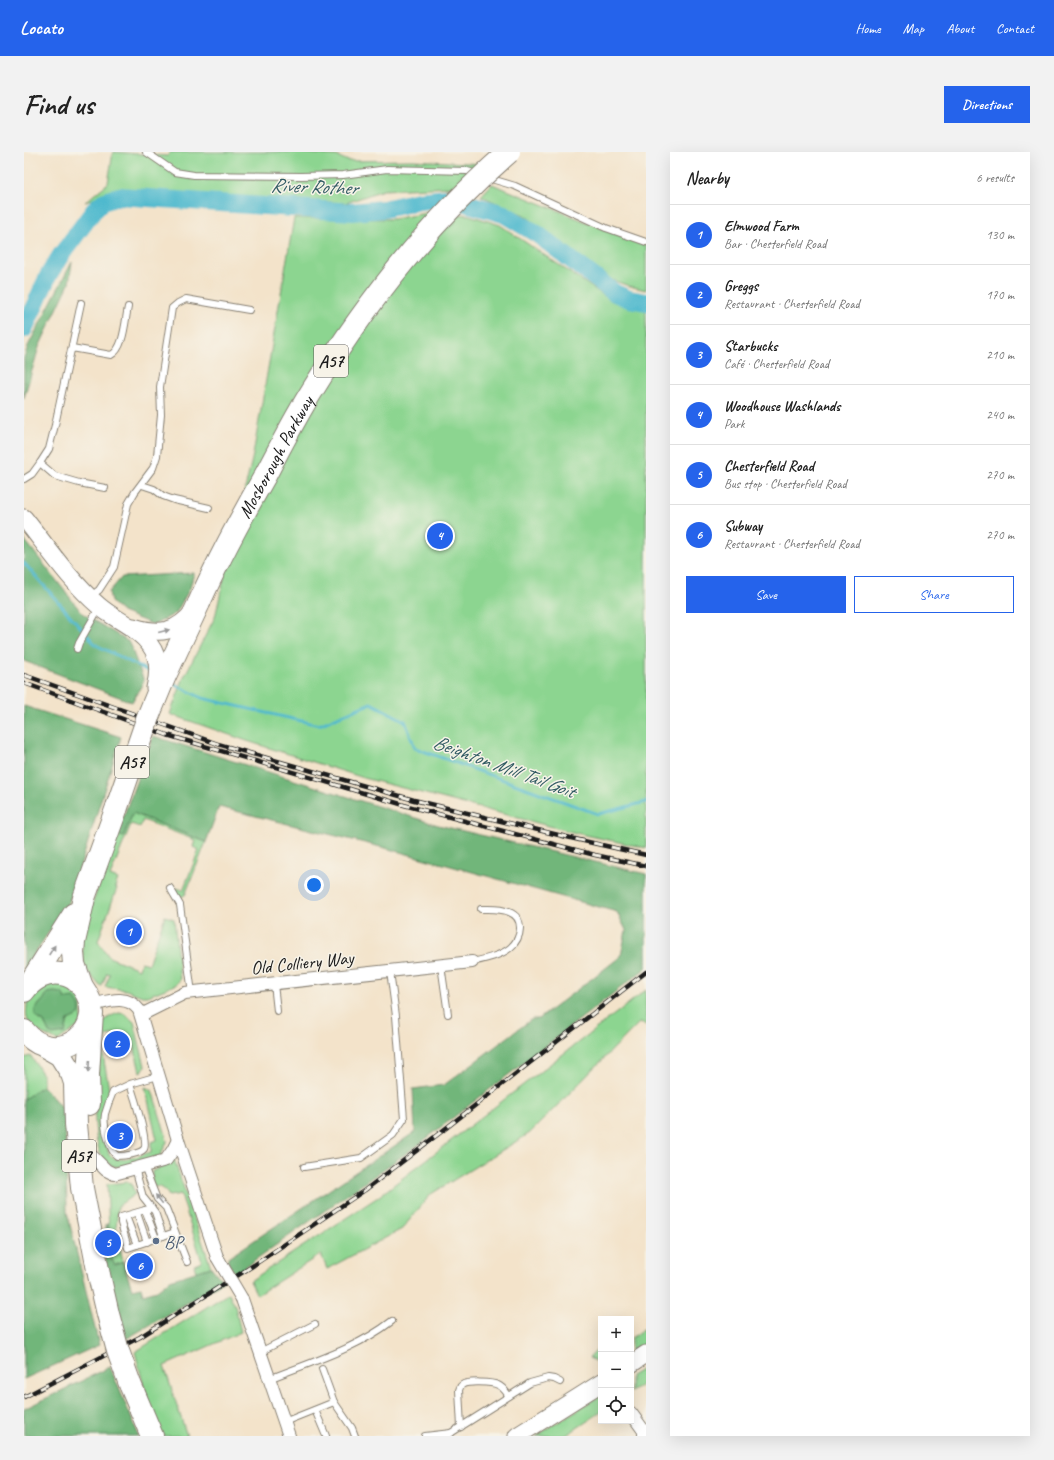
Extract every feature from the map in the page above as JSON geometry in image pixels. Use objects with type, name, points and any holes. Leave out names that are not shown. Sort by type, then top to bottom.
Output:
[{"type":"highway","name":"Mosborough Parkway","points":[[84,898],[148,718],[161,676],[199,603],[215,567],[309,395],[373,299],[409,253],[438,220],[509,152]]},
{"type":"highway","name":"A57","points":[[80,984],[74,964],[73,952],[84,898]]},
{"type":"highway","name":"A57","points":[[27,987],[84,898]]},
{"type":"highway","name":"A57","points":[[27,987],[46,974],[60,974],[72,978],[80,984],[88,994],[92,1009],[88,1074],[99,1275]]},
{"type":"highway","points":[[46,1047],[58,1048],[77,1040],[86,1031],[92,1009]]},
{"type":"highway","name":"A57","points":[[24,1031],[31,1038],[60,1055],[72,1074],[75,1083],[76,1124],[82,1188],[99,1275],[118,1350],[130,1384],[152,1436]]},
{"type":"street","points":[[24,518],[94,608],[126,624],[142,635],[151,645],[157,659],[161,676]]},
{"type":"street","points":[[126,624],[148,631],[165,631],[174,628],[184,621],[199,603]]},
{"type":"street","name":"Old Colliery Way","points":[[141,1015],[185,993],[472,962]]},
{"type":"street","points":[[92,1009],[117,1000],[128,1001],[136,1006],[141,1015],[178,1140],[217,1258],[242,1299],[289,1436]]},
{"type":"street","points":[[93,1157],[106,1170],[114,1174],[166,1160],[178,1140]]},
{"type":"street","points":[[634,1362],[646,1354]]},
{"type":"street","points":[[517,1436],[598,1385]]},
{"type":"street","points":[[634,1417],[644,1431],[645,1436]]},
{"type":"lane","points":[[146,152],[176,172],[194,175],[343,175],[388,169],[467,171],[514,186],[606,228],[646,242]]},
{"type":"lane","points":[[77,649],[94,608],[99,590],[114,567],[128,504],[135,492],[154,468],[157,456],[161,415],[160,387],[172,308],[186,299],[249,310]]},
{"type":"lane","points":[[24,479],[32,474],[49,449],[73,349],[81,303]]},
{"type":"lane","points":[[73,349],[111,355],[114,353],[120,348],[128,307]]},
{"type":"lane","points":[[40,463],[55,476],[79,483],[105,488]]},
{"type":"lane","points":[[142,485],[174,500],[209,508]]},
{"type":"lane","points":[[170,888],[180,905],[192,993]]},
{"type":"lane","points":[[472,962],[504,952],[514,944],[520,934],[520,924],[513,914],[506,911],[481,909]]},
{"type":"lane","points":[[441,965],[448,1014]]},
{"type":"lane","points":[[304,1167],[361,1158],[393,1135],[404,1119],[396,1016],[390,971]]},
{"type":"lane","points":[[274,984],[277,1011]]},
{"type":"lane","points":[[130,1084],[136,1099],[146,1146],[142,1150],[117,1156],[112,1152],[104,1115],[113,1092],[130,1084],[158,1076]]},
{"type":"lane","points":[[140,1167],[143,1197],[149,1209],[156,1238]]},
{"type":"lane","points":[[140,1167],[157,1199],[166,1208],[187,1262]]},
{"type":"lane","points":[[163,1236],[155,1212],[149,1209],[124,1217],[121,1224],[128,1248],[175,1232]]},
{"type":"lane","points":[[137,1213],[147,1242]]},
{"type":"lane","points":[[124,1217],[138,1245]]},
{"type":"lane","points":[[269,1379],[352,1346],[376,1333],[392,1321]]},
{"type":"lane","points":[[260,1352],[315,1324]]},
{"type":"lane","points":[[322,1369],[334,1402],[352,1428],[355,1436]]},
{"type":"lane","points":[[425,1436],[448,1435],[530,1383],[548,1378],[554,1378],[560,1382]]},
{"type":"lane","points":[[461,1427],[459,1390],[464,1383],[489,1383],[498,1385],[504,1389],[509,1396]]},
{"type":"lane","points":[[284,1422],[334,1402]]},
{"type":"lane","points":[[315,1410],[326,1436]]},
{"type":"green space","points":[[113,152],[167,156],[171,152],[295,152],[337,156],[348,161],[413,160],[483,164],[452,187],[383,190],[346,203],[122,189],[85,202],[108,183]]},
{"type":"green space","points":[[492,184],[646,246],[646,290],[612,280],[524,215],[481,196]]},
{"type":"green space","points":[[432,212],[469,215],[500,225],[612,301],[646,310],[646,848],[576,833],[364,778],[247,741],[170,714],[184,677],[215,617],[253,455],[294,218],[393,219]]},
{"type":"green space","points":[[72,262],[69,284],[39,347],[24,398],[24,358],[28,346]]},
{"type":"green space","points":[[24,539],[82,613],[129,642],[144,681],[132,702],[24,661]]},
{"type":"green space","points":[[194,573],[190,588],[176,613],[154,625],[122,612],[111,602],[109,592],[122,577]]},
{"type":"green space","points":[[24,706],[121,737],[69,902],[24,969]]},
{"type":"green space","points":[[153,736],[438,825],[646,874],[646,968],[418,1145],[235,1274],[228,1263],[228,1258],[415,1132],[413,1089],[444,1085],[532,1019],[539,1019],[621,956],[626,930],[617,912],[389,849],[219,807],[206,842],[133,813],[123,837],[117,834]]},
{"type":"green space","points":[[133,813],[206,842],[185,895],[182,897],[178,896],[176,888],[183,890],[199,850],[193,847],[195,840],[143,820],[140,827],[131,824],[110,876],[118,879],[115,887],[117,888],[98,941],[109,957],[139,969],[141,962],[148,964],[165,916],[174,919],[180,979],[175,985],[148,996],[142,996],[126,990],[105,987],[110,974],[107,973],[102,986],[100,986],[88,972],[84,964],[81,936],[117,834],[123,837]]},
{"type":"green space","points":[[48,984],[66,985],[81,996],[82,1024],[57,1041],[32,1027],[28,1021],[26,1013],[27,1005],[32,995]],"holes":[[[44,999],[65,999],[75,1016],[68,1020],[65,1033],[46,1027],[44,1022],[38,1019],[39,1004]]]},
{"type":"green space","points":[[646,990],[646,1025],[639,1023],[530,1133],[431,1194],[402,1229],[327,1269],[321,1254],[257,1295],[250,1281],[378,1197]]},
{"type":"green space","points":[[47,993],[62,993],[66,999],[74,998],[80,1010],[79,1015],[68,1020],[65,1033],[53,1035],[49,1033],[44,1022],[35,1016],[35,1009]]},
{"type":"green space","points":[[119,1013],[125,1014],[134,1022],[145,1066],[140,1072],[134,1046],[131,1047],[128,1037],[125,1037],[124,1032],[106,1036],[106,1040],[103,1041],[103,1055],[110,1095],[101,1119],[109,1155],[113,1158],[124,1159],[151,1152],[151,1142],[157,1140],[145,1087],[152,1090],[167,1142],[160,1156],[124,1167],[113,1166],[104,1160],[97,1142],[95,1118],[101,1028],[108,1018]]},
{"type":"green space","points":[[31,1056],[43,1075],[43,1086],[24,1099],[24,1058]]},
{"type":"green space","points":[[43,1086],[65,1112],[67,1212],[99,1345],[24,1379],[24,1099]]},
{"type":"green space","points":[[174,1159],[211,1267],[196,1272],[194,1265],[202,1262],[181,1194],[169,1196],[161,1187],[154,1187],[152,1182],[152,1171],[163,1167]]},
{"type":"green space","points":[[131,1183],[135,1194],[118,1206],[116,1230],[123,1262],[114,1265],[110,1256],[107,1184]]},
{"type":"green space","points":[[108,1224],[110,1256],[115,1265],[123,1262],[132,1289],[141,1287],[143,1294],[157,1290],[170,1280],[211,1267],[223,1282],[126,1339],[106,1269],[105,1225]]},
{"type":"green space","points":[[229,1293],[235,1306],[241,1332],[164,1366],[187,1436],[160,1436],[154,1424],[135,1352]]},
{"type":"green space","points":[[646,1328],[646,1343],[634,1350],[634,1336]]},
{"type":"green space","points":[[598,1349],[598,1362],[589,1358]]},
{"type":"green space","points":[[110,1367],[139,1436],[24,1436],[24,1409]]},
{"type":"green space","points":[[646,1367],[646,1382],[634,1390],[634,1388],[634,1374]]},
{"type":"green space","points":[[598,1397],[598,1414],[565,1436],[536,1436]]},
{"type":"waterway","name":"River Rother","points":[[24,329],[49,274],[61,255],[95,209],[103,202],[119,196],[352,212],[384,209],[419,201],[448,198],[504,214],[537,234],[615,293],[629,299],[646,302]]},
{"type":"waterway","name":"Beighton Mill Tail Goit","points":[[24,563],[96,645],[152,673]]},
{"type":"waterway","name":"Beighton Mill Tail Goit","points":[[170,682],[202,698],[319,725],[371,703],[405,721],[415,748],[598,814],[646,802]]},
{"type":"railway","points":[[24,675],[218,744],[414,800],[646,855]]},
{"type":"railway","points":[[24,683],[167,735],[404,805],[595,855],[646,866]]},
{"type":"railway","points":[[24,1397],[140,1337],[254,1265],[365,1190],[646,972]]},
{"type":"place","name":"Woodhouse Washlands","points":[[440,536]]},
{"type":"place","name":"Elmwood Farm","points":[[129,932]]},
{"type":"place","name":"Greggs","points":[[117,1044]]},
{"type":"place","name":"Starbucks","points":[[120,1136]]},
{"type":"place","name":"BP","points":[[156,1241]]},
{"type":"place","name":"Chesterfield Road","points":[[108,1243]]},
{"type":"place","name":"Subway","points":[[140,1266]]}]
